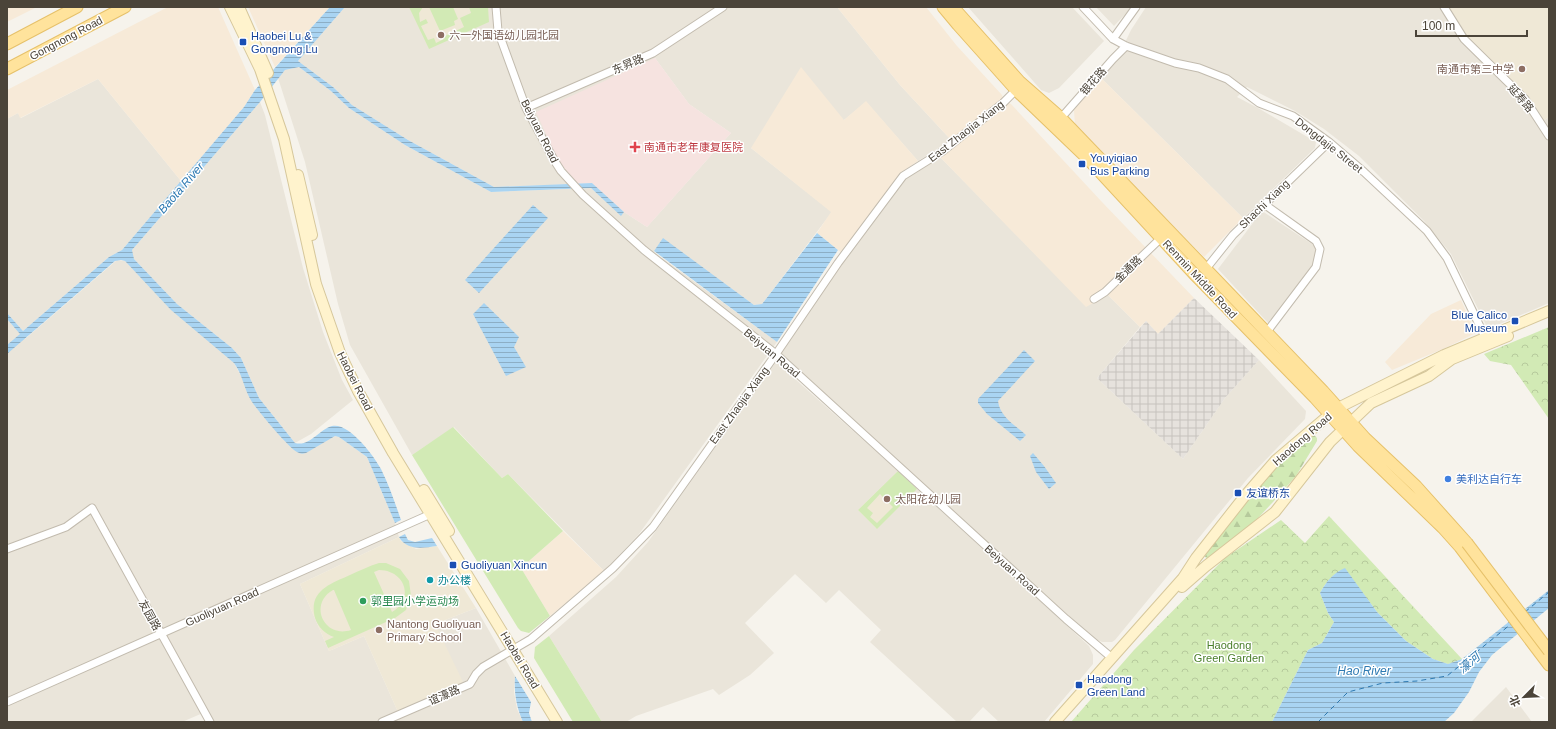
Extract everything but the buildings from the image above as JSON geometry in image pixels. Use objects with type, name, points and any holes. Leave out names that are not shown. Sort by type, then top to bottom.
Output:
[{"type":"main road","name":"Gongnong Road","points":[[7,44],[77,7]]},
{"type":"main road","name":"Gongnong Road","points":[[7,69],[125,7]]},
{"type":"main road","name":"Haobei Road","points":[[230,7],[263,68]]},
{"type":"main road","name":"Haobei Road","points":[[239,7],[288,134],[323,282],[345,348],[363,386],[433,513],[516,648],[565,722]]},
{"type":"main road","name":"Renmin Middle Road","points":[[943,7],[1016,90],[1088,159],[1161,238],[1334,411],[1351,421],[1365,438],[1416,486],[1464,545]]},
{"type":"main road","name":"Renmin Middle Road","points":[[953,7],[1020,82],[1061,118],[1266,332],[1334,411],[1342,430],[1443,528],[1464,545]]},
{"type":"main road","name":"Haodong Road","points":[[1063,722],[1186,583],[1275,512],[1308,469],[1342,430],[1371,402],[1429,376],[1452,359],[1490,339],[1549,312]]},
{"type":"main road","name":"Haodong Road","points":[[1055,722],[1183,578],[1196,558],[1244,497],[1276,460],[1334,411],[1444,355],[1549,319]]},
{"type":"main road","points":[[1464,545],[1549,651]]},
{"type":"main road","points":[[1464,545],[1549,665]]},
{"type":"main road","name":"Haobei Road","points":[[516,648],[557,722]]},
{"type":"street","name":"Beiyuan Road","points":[[496,7],[498,31],[526,108],[554,160],[579,190],[644,250],[776,354],[1066,619],[1112,658]]},
{"type":"street","name":"东昇路","points":[[526,108],[653,53],[723,7]]},
{"type":"street","name":"Dongdajie Street","points":[[1083,7],[1113,39],[1126,46],[1175,63],[1199,68],[1227,79],[1259,103],[1293,116],[1328,142],[1364,172],[1427,231],[1447,258],[1490,339]]},
{"type":"street","points":[[1113,39],[1136,7]]},
{"type":"street","name":"延寿路","points":[[1444,7],[1464,39],[1525,99],[1549,136]]},
{"type":"street","name":"银花路","points":[[1061,118],[1126,46]]},
{"type":"street","name":"East Zhaojia Xiang","points":[[516,648],[531,639],[614,568],[644,538],[776,354],[838,263],[903,176],[943,151],[1016,90]]},
{"type":"street","name":"Shachi Xiang","points":[[1205,270],[1233,234],[1328,142]]},
{"type":"street","points":[[1264,204],[1316,241],[1320,249],[1316,267],[1266,332]]},
{"type":"street","name":"金通路","points":[[1094,299],[1104,292],[1161,238]]},
{"type":"street","name":"友园路","points":[[7,549],[66,528],[92,508],[210,722]]},
{"type":"street","name":"Guoliyuan Road","points":[[7,702],[433,513]]},
{"type":"street","name":"谊濠路","points":[[382,722],[470,684],[476,674],[483,668],[516,648]]},
{"type":"shaded area","points":[[7,7],[37,7],[7,22]]},
{"type":"shaded area","points":[[168,7],[218,7],[255,90],[244,107],[181,181],[98,79],[20,118],[18,113],[7,119],[7,90]]},
{"type":"shaded area","points":[[248,7],[330,7],[275,67]]},
{"type":"shaded area","points":[[345,7],[837,7],[900,85],[951,140],[918,161],[866,102],[844,120],[751,148],[832,212],[762,304],[754,305],[663,239],[654,252],[777,342],[639,534],[604,571],[508,474],[502,478],[454,427],[412,455],[350,345],[338,304],[305,162],[278,78],[285,70],[299,67],[331,91],[349,108],[405,145],[491,192],[591,188],[621,215],[624,212],[647,227],[731,133],[689,104],[655,58],[558,161],[573,178],[576,184],[494,187],[408,140],[352,105],[333,87],[298,61]]},
{"type":"shaded area","name":"六一外国语幼儿园北园","points":[[409,7],[488,7],[489,22],[429,49]]},
{"type":"shaded area","points":[[837,7],[926,7],[957,46],[1002,95],[1003,98],[951,140],[900,85]]},
{"type":"shaded area","points":[[968,7],[1072,7],[1104,41],[1059,88],[1049,93],[1041,90]]},
{"type":"shaded area","points":[[1096,7],[1132,7],[1114,26]]},
{"type":"shaded area","points":[[1146,7],[1444,7],[1525,99],[1541,122],[1549,117],[1549,303],[1488,329],[1451,254],[1424,221],[1359,156],[1324,129],[1295,111],[1247,87],[1237,97],[1316,142],[1315,148],[1243,218],[1100,77],[1117,59],[1131,30]]},
{"type":"shaded area","name":"南通市第三中学","points":[[1444,7],[1549,7],[1549,117],[1541,122],[1525,99],[1464,39]]},
{"type":"shaded area","name":"南通市老年康复医院","points":[[655,58],[689,104],[731,133],[647,227],[624,212],[592,183],[576,184],[573,178],[558,161],[536,112]]},
{"type":"shaded area","points":[[801,67],[844,120],[866,101],[918,161],[900,173],[843,254],[817,233],[831,212],[751,148]]},
{"type":"shaded area","points":[[1100,77],[1243,218],[1204,257],[1075,125],[1075,106]]},
{"type":"shaded area","points":[[98,79],[181,181],[122,250],[109,257],[23,331],[7,313],[7,119],[18,113],[21,118]]},
{"type":"shaded area","points":[[260,102],[265,115],[303,268],[323,332],[342,380],[353,400],[311,434],[295,443],[259,398],[241,358],[232,348],[177,304],[134,259],[132,254],[132,250]]},
{"type":"shaded area","points":[[1009,103],[1194,298],[1158,334],[1146,321],[1140,327],[1108,295],[1086,307],[940,157]]},
{"type":"shaded area","points":[[940,157],[1086,306],[1108,295],[1140,327],[1097,378],[1183,459],[1225,398],[1259,360],[1306,411],[1305,419],[1248,478],[1112,642],[1102,642],[1095,639],[1007,561],[781,353],[814,302],[905,179]]},
{"type":"shaded area","points":[[1262,211],[1315,246],[1315,261],[1270,325],[1218,269]]},
{"type":"shaded area","points":[[117,260],[125,261],[234,363],[241,376],[296,451],[335,436],[339,437],[367,457],[395,523],[399,537],[300,584],[329,651],[364,636],[398,712],[435,624],[476,608],[515,676],[514,692],[517,709],[523,722],[208,722],[203,713],[182,722],[7,722],[7,319],[25,339]]},
{"type":"shaded area","points":[[1194,298],[1259,360],[1225,398],[1183,459],[1097,378],[1146,321],[1158,334]]},
{"type":"shaded area","points":[[1461,300],[1476,333],[1443,349],[1392,370],[1385,362],[1431,314]]},
{"type":"shaded area","points":[[776,362],[898,471],[858,510],[876,528],[917,489],[1089,646],[1093,655],[1093,664],[1044,722],[999,722],[983,707],[969,722],[957,722],[870,642],[881,630],[839,590],[826,603],[795,574],[745,623],[774,653],[750,675],[719,695],[713,689],[636,716],[626,722],[602,722],[549,636],[616,577],[648,542]]},
{"type":"shaded area","name":"太阳花幼儿园","points":[[898,471],[917,489],[877,529],[858,510]]},
{"type":"shaded area","points":[[563,531],[604,571],[550,616],[521,568]]},
{"type":"shaded area","name":"Nantong Guoliyuan Primary School","points":[[399,537],[401,541],[416,549],[437,546],[476,608],[435,624],[463,682],[398,712],[364,636],[329,651],[300,584]]},
{"type":"shaded area","points":[[1506,687],[1532,722],[1471,722]]},
{"type":"green space","points":[[409,7],[423,7],[419,13],[420,22],[426,19],[428,23],[421,26],[428,40],[434,38],[436,43],[444,39],[443,37],[464,27],[460,18],[471,13],[469,7],[488,7],[489,22],[429,49]]},
{"type":"green space","points":[[429,7],[453,7],[458,19],[454,21],[455,25],[440,31]]},
{"type":"green space","points":[[1549,327],[1549,419],[1511,365],[1490,361],[1484,354]]},
{"type":"green space","points":[[453,427],[502,478],[508,474],[563,531],[521,568],[550,616],[529,633],[521,631],[518,628],[412,455]]},
{"type":"green space","points":[[1314,435],[1317,438],[1317,441],[1296,476],[1273,502],[1245,532],[1208,559],[1205,557],[1206,553],[1234,514],[1275,466]]},
{"type":"green space","name":"太阳花幼儿园","points":[[898,471],[917,489],[877,529],[858,510]],"holes":[[[880,494],[893,507],[877,523],[870,517],[873,513],[867,508]]]},
{"type":"green space","name":"Haodong Green Garden","points":[[1329,516],[1462,659],[1448,664],[1433,659],[1406,641],[1377,612],[1345,569],[1330,578],[1320,593],[1328,613],[1334,622],[1322,643],[1308,650],[1272,722],[1071,722],[1134,650],[1225,558],[1281,520],[1305,543]]},
{"type":"green space","points":[[379,563],[386,563],[400,569],[409,581],[411,596],[406,610],[395,618],[328,648],[325,641],[334,637],[322,630],[315,618],[315,601],[318,595],[328,585]],"holes":[[[379,570],[388,571],[395,575],[401,580],[404,586],[405,593],[403,600],[392,612],[374,572]],[[334,590],[351,630],[333,630],[322,619],[321,603],[325,596]]]},
{"type":"green space","points":[[549,636],[602,722],[573,722],[534,658],[535,647]]},
{"type":"water","name":"Baota River","points":[[330,7],[345,7],[298,61],[333,87],[352,105],[408,140],[494,187],[592,183],[624,212],[621,216],[591,188],[491,192],[405,145],[349,108],[331,91],[299,67],[285,70],[260,102],[132,250],[134,259],[177,304],[232,348],[241,358],[259,398],[295,443],[305,443],[332,426],[339,426],[346,429],[360,441],[378,463],[387,481],[401,520],[395,523],[367,457],[339,437],[335,436],[306,453],[302,454],[292,449],[252,402],[234,363],[171,310],[125,261],[115,261],[7,354],[7,345],[20,334],[7,319],[7,313],[23,331],[109,257],[122,250],[244,107],[255,90]]},
{"type":"water","points":[[533,205],[548,218],[479,293],[465,280]]},
{"type":"water","points":[[817,233],[838,250],[777,342],[654,251],[663,238],[754,305],[762,304]]},
{"type":"water","points":[[484,303],[519,337],[514,347],[526,367],[506,376],[473,314]]},
{"type":"water","points":[[1024,350],[1035,361],[998,401],[999,407],[1005,416],[1026,435],[1020,441],[987,414],[978,403],[978,399]]},
{"type":"water","points":[[1033,453],[1056,483],[1049,489],[1036,472],[1030,456]]},
{"type":"water","points":[[405,534],[408,540],[415,542],[432,538],[437,546],[421,548],[411,547],[406,545],[399,537]]},
{"type":"water","name":"Hao River","points":[[1345,568],[1377,612],[1406,641],[1433,659],[1448,664],[1462,659],[1549,590],[1549,608],[1492,655],[1479,672],[1469,692],[1454,713],[1444,722],[1272,722],[1308,650],[1322,643],[1334,622],[1328,613],[1320,593],[1330,578]]},
{"type":"water","points":[[515,676],[531,702],[529,713],[532,722],[523,722],[516,699]]},
{"type":"ferry route","points":[[1525,612],[1549,592]]},
{"type":"ferry route","points":[[1318,722],[1348,692],[1383,683],[1417,681],[1447,676],[1511,624]]},
{"type":"place","name":"六一外国语幼儿园北园","points":[[441,35]]},
{"type":"place","name":"Haobei Lu & Gongnong Lu","points":[[243,42]]},
{"type":"place","name":"南通市第三中学","points":[[1522,69]]},
{"type":"place","name":"南通市老年康复医院","points":[[635,147]]},
{"type":"place","name":"Youyiqiao Bus Parking","points":[[1082,164]]},
{"type":"place","name":"Blue Calico Museum","points":[[1515,321]]},
{"type":"place","name":"美利达自行车","points":[[1448,479]]},
{"type":"place","name":"友谊桥东","points":[[1238,493]]},
{"type":"place","name":"太阳花幼儿园","points":[[887,499]]},
{"type":"place","name":"Guoliyuan Xincun","points":[[453,565]]},
{"type":"place","name":"办公楼","points":[[430,580]]},
{"type":"place","name":"郭里园小学运动场","points":[[363,601]]},
{"type":"place","name":"Nantong Guoliyuan Primary School","points":[[379,630]]},
{"type":"place","name":"Haodong Green Land","points":[[1079,685]]},
{"type":"water label","name":"濠河","points":[[1469,663]]}]
